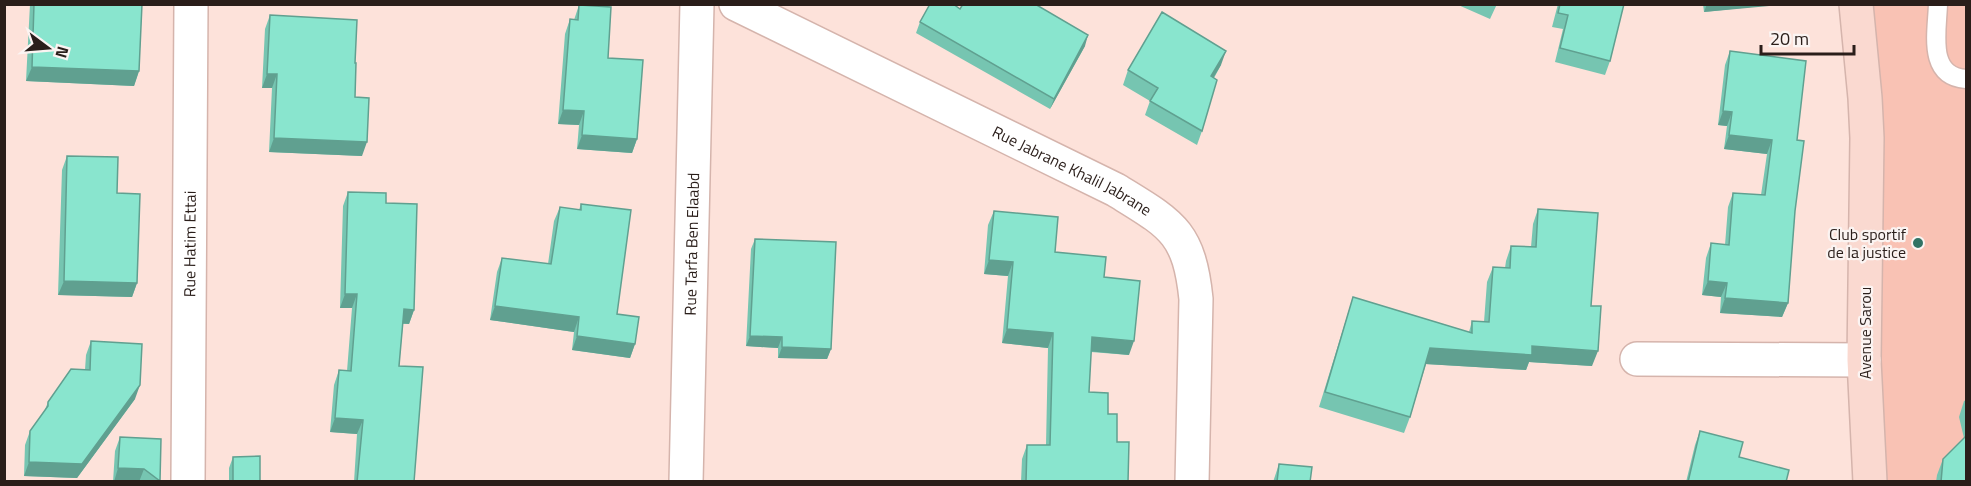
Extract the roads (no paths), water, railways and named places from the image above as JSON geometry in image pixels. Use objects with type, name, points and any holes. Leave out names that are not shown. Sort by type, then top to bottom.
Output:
[{"type":"street","name":"Rue Hatim Ettai","points":[[188,482],[191,4]]},
{"type":"street","name":"Rue Tarfa Ben Elaabd","points":[[686,482],[697,4]]},
{"type":"street","name":"Rue Jabrane Khalil Jabrane","points":[[736,4],[1116,190],[1168,225],[1182,241],[1189,255],[1196,299],[1192,482]]},
{"type":"street","name":"Avenue Sarou","points":[[1856,4],[1867,138],[1864,360],[1870,482]]},
{"type":"street","points":[[1637,359],[1864,360]]},
{"type":"lane","points":[[1938,4],[1936,54],[1938,60],[1941,67],[1950,75],[1966,79]]},
{"type":"place","name":"Club sportif de la justice","points":[[1918,243]]}]
